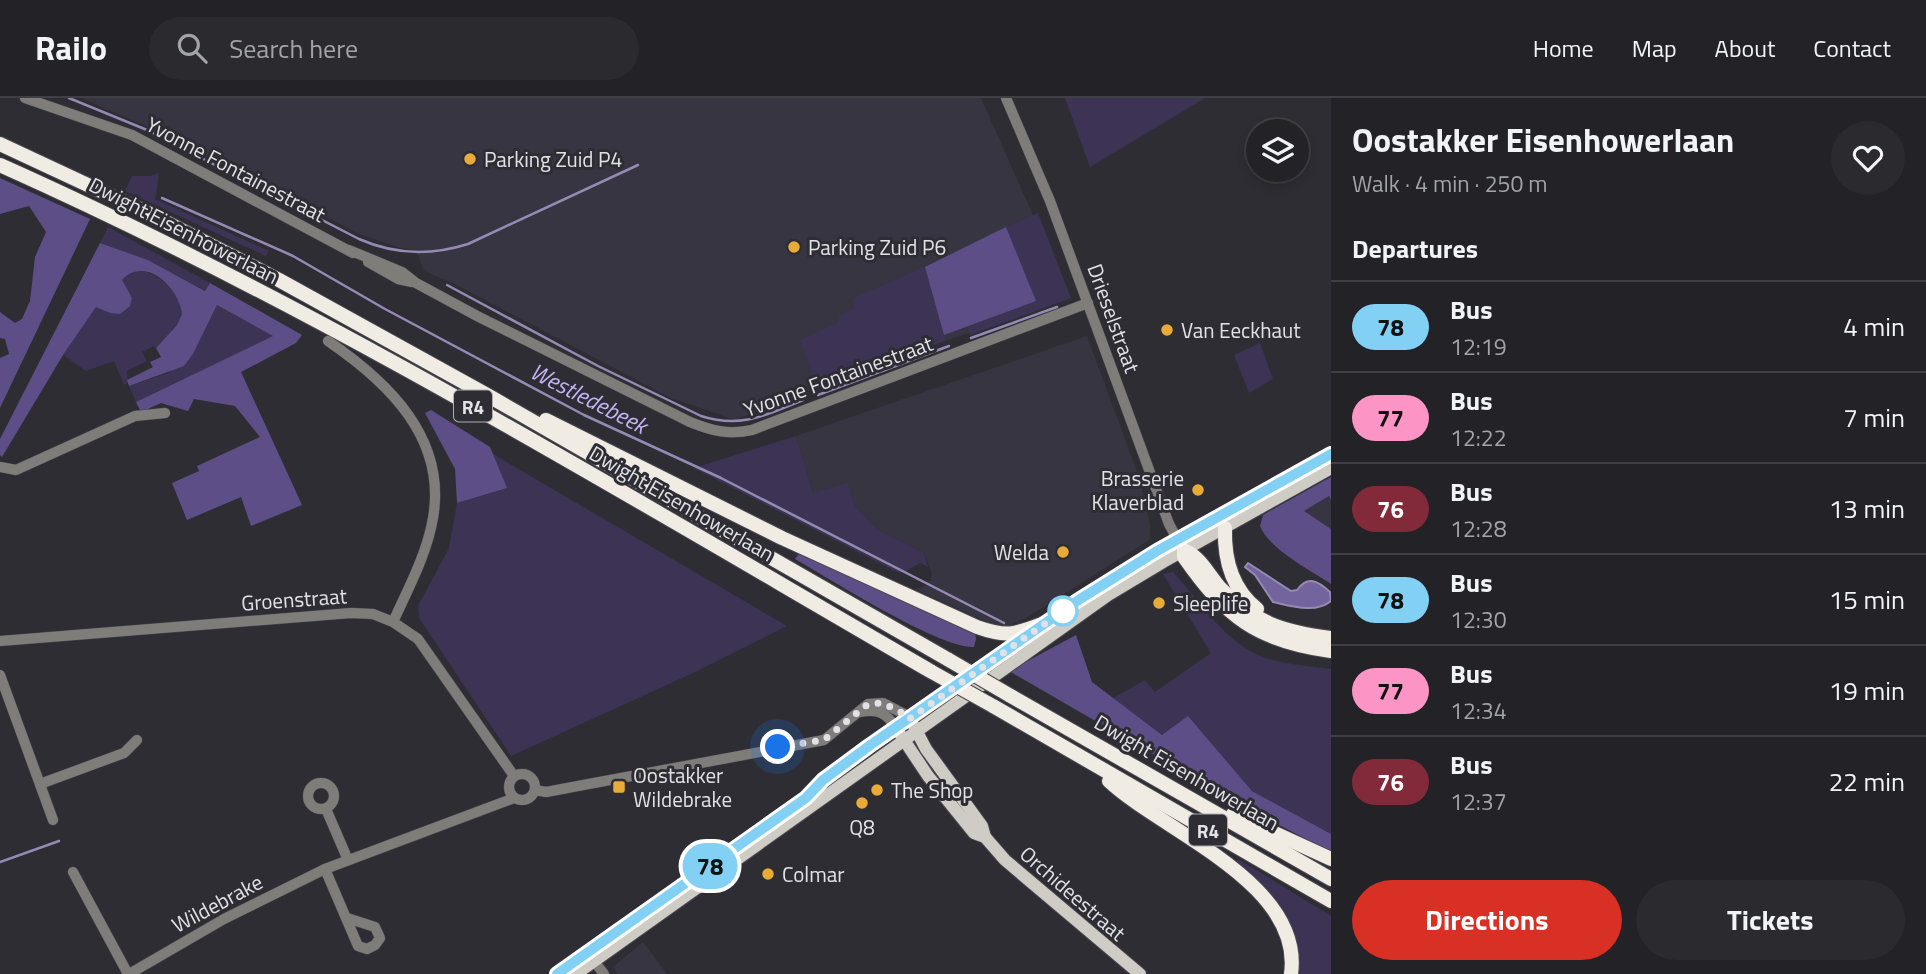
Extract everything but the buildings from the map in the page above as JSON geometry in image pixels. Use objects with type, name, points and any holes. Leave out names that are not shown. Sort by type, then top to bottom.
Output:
[{"type":"highway","name":"Dwight Eisenhowerlaan","points":[[0,144],[150,214],[487,395],[1331,879]]},
{"type":"highway","name":"Dwight Eisenhowerlaan","points":[[0,165],[175,246],[500,421],[1331,901]]},
{"type":"highway","points":[[487,395],[565,428],[782,538],[977,627],[1003,635],[1045,623]]},
{"type":"highway","points":[[1225,527],[1229,567],[1238,588],[1247,601],[1286,631]]},
{"type":"highway","points":[[1181,545],[1192,553],[1220,587],[1246,612],[1266,624],[1286,631],[1331,638]]},
{"type":"highway","points":[[1181,545],[1184,557],[1214,597],[1254,629],[1282,642],[1331,651]]},
{"type":"highway","points":[[1085,758],[1114,786],[1231,865],[1260,893],[1286,932],[1292,952],[1291,974]]},
{"type":"highway","points":[[1208,807],[1243,817],[1331,859]]},
{"type":"main road","points":[[558,974],[591,957],[904,741],[1181,545],[1331,454]]},
{"type":"main road","points":[[576,974],[591,957],[806,798],[823,780],[1118,574],[1225,527],[1331,468]]},
{"type":"main road","name":"Orchideestraat","points":[[909,719],[928,752],[982,826],[985,837],[1005,860],[1140,974]]},
{"type":"main road","name":"Orchideestraat","points":[[896,728],[954,810],[974,833],[985,837]]},
{"type":"street","name":"Yvonne Fontainestraat","points":[[25,98],[132,135],[231,190],[349,250],[402,272],[416,283],[690,422],[726,433],[752,429],[1088,303]]},
{"type":"street","name":"Drieselstraat","points":[[1006,98],[1050,201],[1156,491],[1181,545]]},
{"type":"street","points":[[328,341],[363,365],[400,403],[422,437],[431,462],[435,489],[433,520],[423,556],[393,622]]},
{"type":"street","points":[[0,467],[16,470],[135,416],[164,413]]},
{"type":"street","name":"Groenstraat","points":[[0,641],[351,613],[373,614],[393,622],[418,639],[514,776]]},
{"type":"street","points":[[0,675],[53,820]]},
{"type":"street","points":[[535,790],[546,792],[824,740],[868,704],[883,703],[909,719]]},
{"type":"street","points":[[855,712],[874,710],[887,714],[896,728]]},
{"type":"street","points":[[40,784],[124,753],[137,740]]},
{"type":"street","points":[[523,774],[531,777],[535,790],[526,800],[514,798],[508,786],[514,776],[523,774]]},
{"type":"street","name":"Wildebrake","points":[[129,974],[224,919],[325,869],[514,798]]},
{"type":"street","points":[[326,809],[348,860]]},
{"type":"street","points":[[325,869],[347,918]]},
{"type":"street","points":[[73,872],[129,974]]},
{"type":"street","points":[[591,957],[604,974]]},
{"type":"shaded area","points":[[81,98],[981,98],[1070,299],[886,361],[735,420],[669,397],[453,283],[424,271],[416,250],[397,247],[360,234],[146,126]]},
{"type":"shaded area","points":[[1065,98],[1205,98],[1090,167]]},
{"type":"shaded area","points":[[159,173],[155,199],[269,251],[266,256],[125,191],[132,176]]},
{"type":"shaded area","points":[[0,178],[90,219],[0,408],[0,358],[9,354],[5,339],[0,338],[0,312],[15,323],[22,319],[30,301],[35,257],[46,232],[29,206],[0,214]]},
{"type":"shaded area","points":[[1038,213],[1071,298],[970,335],[968,327],[1035,301],[1006,227]]},
{"type":"shaded area","points":[[108,227],[210,283],[206,291],[148,260],[100,243]]},
{"type":"shaded area","points":[[1006,227],[1036,301],[944,335],[925,267]]},
{"type":"shaded area","points":[[100,243],[148,260],[205,291],[210,283],[302,335],[296,343],[241,372],[302,505],[251,526],[241,497],[187,520],[172,483],[199,471],[197,466],[260,437],[235,406],[194,399],[188,411],[161,403],[141,412],[136,402],[273,336],[217,305],[193,354],[184,366],[129,386],[127,380],[153,367],[150,362],[161,357],[156,348],[177,325],[182,314],[180,304],[168,285],[151,273],[141,271],[131,273],[122,280],[132,298],[130,306],[120,314],[96,307],[63,355],[2,457],[0,455],[0,439]]},
{"type":"shaded area","points":[[925,267],[946,340],[818,389],[800,340],[839,322],[839,316],[854,308],[853,298]]},
{"type":"shaded area","points":[[140,270],[162,280],[168,286],[177,298],[182,314],[177,325],[156,348],[154,346],[142,352],[147,361],[127,371],[128,382],[124,385],[114,361],[86,371],[63,355],[96,306],[110,313],[132,298],[121,280]]},
{"type":"shaded area","points":[[217,305],[274,336],[136,402],[129,386],[168,373],[193,354]]},
{"type":"shaded area","points":[[1087,336],[1139,477],[1150,524],[1150,537],[1026,618],[1003,629],[915,589],[925,586],[931,580],[932,573],[924,553],[877,529],[854,505],[813,493],[796,436]]},
{"type":"shaded area","points":[[1260,343],[1273,379],[1249,393],[1234,355]]},
{"type":"shaded area","points":[[431,410],[490,447],[507,488],[457,503],[455,469],[425,413]]},
{"type":"shaded area","points":[[796,436],[813,493],[848,483],[854,505],[877,529],[924,553],[928,567],[920,563],[904,572],[897,572],[694,468]]},
{"type":"shaded area","points":[[490,452],[787,626],[693,673],[511,756],[419,618],[418,606],[449,548],[457,503],[507,488]]},
{"type":"shaded area","points":[[1331,477],[1331,500],[1329,496],[1304,511],[1331,529],[1331,584],[1281,551],[1260,526],[1263,515]]},
{"type":"shaded area","points":[[1329,496],[1331,500],[1331,529],[1304,511]]},
{"type":"shaded area","points":[[801,551],[975,633],[974,647],[958,645],[937,637],[885,611],[795,559]]},
{"type":"shaded area","points":[[1248,563],[1291,591],[1297,590],[1305,582],[1313,581],[1330,592],[1331,601],[1311,608],[1273,602],[1255,575],[1245,567]]},
{"type":"shaded area","points":[[1173,572],[1226,633],[1251,652],[1281,662],[1331,669],[1331,834],[1252,791],[1189,717],[1162,735],[1113,698],[1145,680],[1155,692],[1211,653],[1163,574]]},
{"type":"shaded area","points":[[1076,635],[1092,682],[1162,735],[1188,716],[1252,791],[1331,834],[1331,852],[1237,803],[1009,671]]},
{"type":"shaded area","points":[[1238,859],[1331,916],[1331,974],[1297,974],[1296,955],[1288,925],[1271,900],[1236,863]]},
{"type":"shaded area","points":[[643,942],[667,974],[618,974],[613,967]]},
{"type":"waterway","name":"Westledebeek","points":[[69,98],[147,130],[359,239],[399,251],[440,251],[468,244],[638,165]]},
{"type":"waterway","name":"Westledebeek","points":[[162,198],[293,256],[385,309],[584,415],[721,478],[1004,623]]},
{"type":"waterway","points":[[447,285],[598,366],[701,416],[715,420],[741,421],[803,400]]},
{"type":"waterway","points":[[971,338],[1057,307]]},
{"type":"waterway","points":[[818,395],[949,346]]},
{"type":"waterway","points":[[0,862],[59,841]]},
{"type":"bus line","name":"78","points":[[557,974],[806,798],[823,780],[869,746],[1077,601],[1157,551],[1331,454]]},
{"type":"place","name":"Parking Zuid P4","points":[[470,159]]},
{"type":"place","name":"Parking Zuid P6","points":[[794,247]]},
{"type":"place","name":"Van Eeckhaut","points":[[1167,330]]},
{"type":"place","name":"Brasserie Klaverblad","points":[[1198,490]]},
{"type":"place","name":"Welda","points":[[1063,552]]},
{"type":"place","name":"Sleeplife","points":[[1159,603]]},
{"type":"place","name":"Oostakker Wildebrake","points":[[619,787]]},
{"type":"place","name":"The Shop","points":[[877,790]]},
{"type":"place","name":"Q8","points":[[862,803]]},
{"type":"place","name":"Colmar","points":[[768,874]]},
{"type":"route","points":[[778,747],[824,740],[868,704],[883,703],[909,719],[1063,611]]}]
